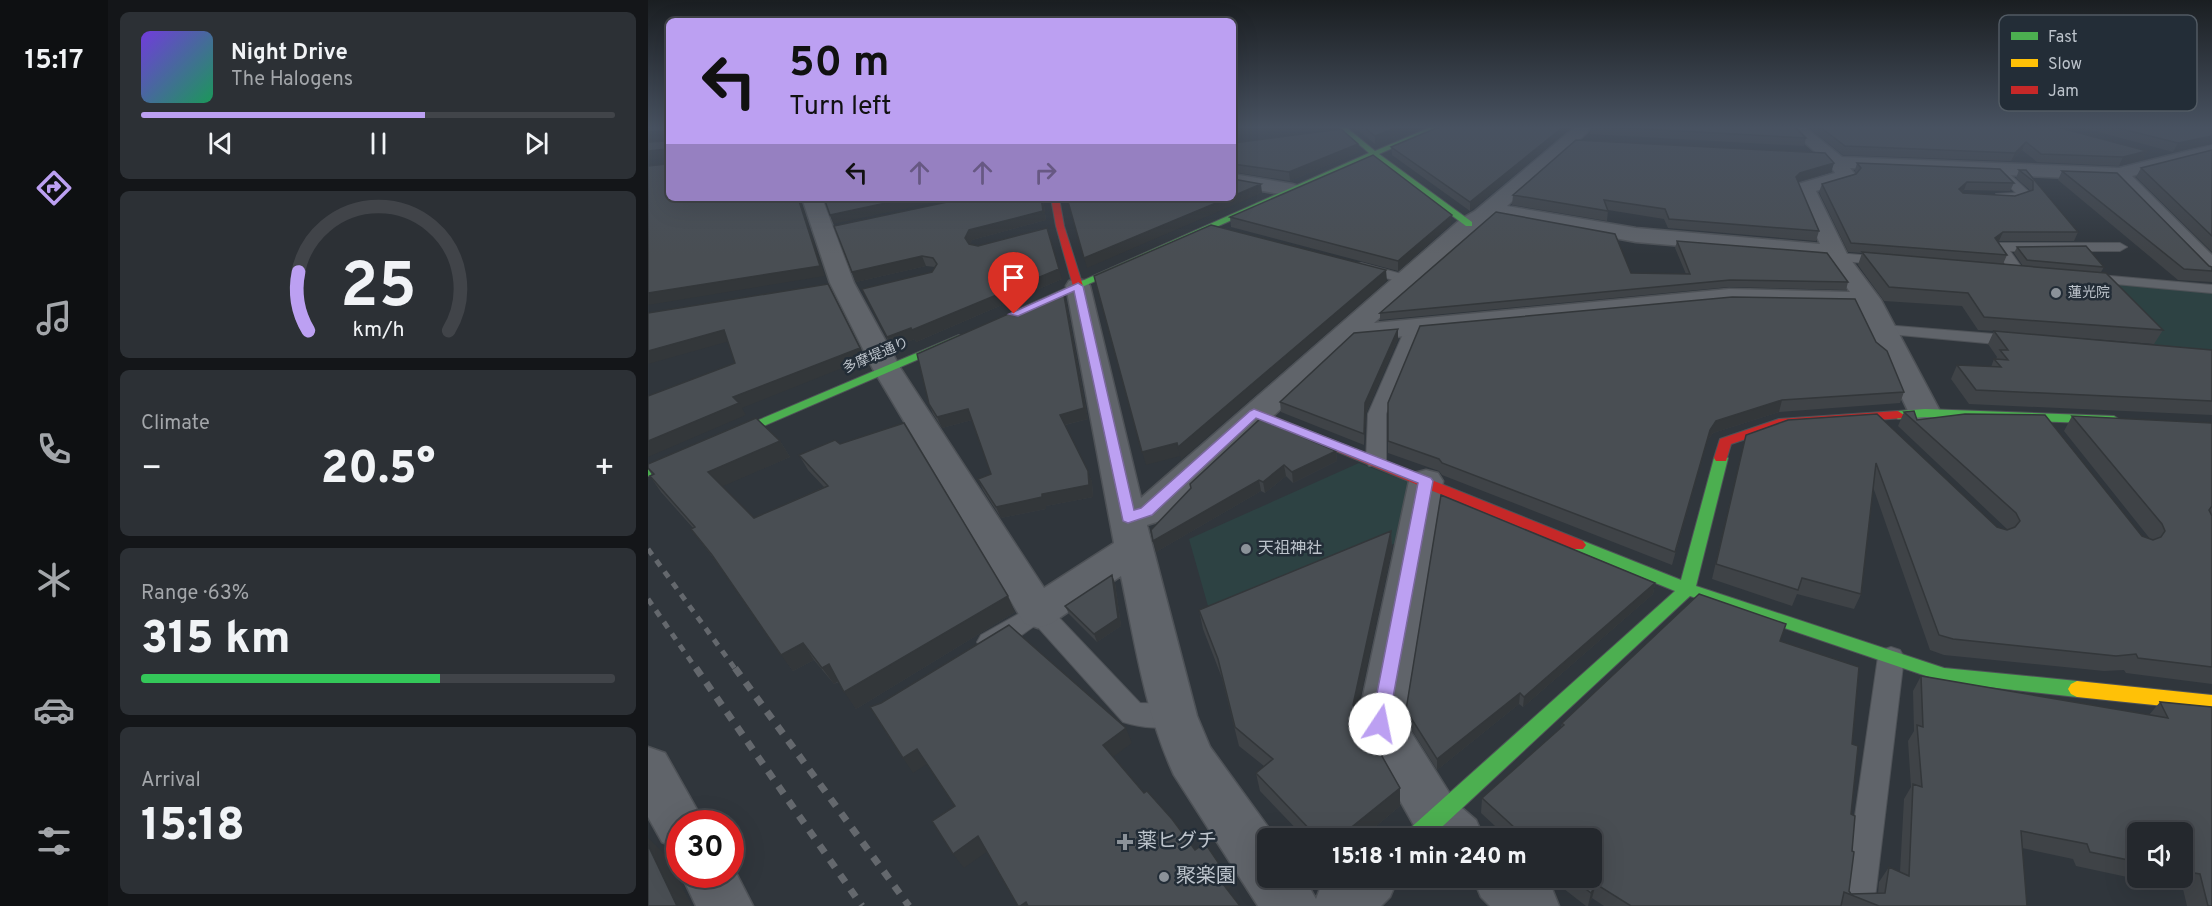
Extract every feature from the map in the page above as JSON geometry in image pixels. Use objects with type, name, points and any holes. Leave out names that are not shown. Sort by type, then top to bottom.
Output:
[{"type":"street","points":[[1004,318],[1339,169]]},
{"type":"street","points":[[1399,169],[1479,217],[1836,255]]},
{"type":"street","points":[[818,201],[845,288],[887,369],[1038,612],[1131,533],[1147,512],[1254,413],[1535,169]]},
{"type":"street","points":[[1842,169],[1846,176],[1805,188],[1836,255],[1868,300],[1925,413]]},
{"type":"street","points":[[2005,169],[2119,174],[2138,169]]},
{"type":"street","points":[[2119,174],[2192,245],[2212,270]]},
{"type":"street","points":[[1236,181],[1292,190]]},
{"type":"street","points":[[1056,201],[1060,226],[1078,286],[1131,533],[1174,716],[1191,760],[1257,856]]},
{"type":"street","points":[[1037,232],[1060,226]]},
{"type":"street","points":[[1345,334],[1729,297],[1868,300]]},
{"type":"street","name":"多摩堤通り","points":[[648,472],[972,332]]},
{"type":"street","points":[[1254,413],[1688,589],[1944,675],[2212,703]]},
{"type":"street","points":[[1441,828],[1688,589],[1725,442],[1779,423],[1925,413],[2134,422]]},
{"type":"street","points":[[1426,481],[1380,724],[1435,828]]},
{"type":"street","points":[[648,769],[671,810]]},
{"type":"street","points":[[715,888],[724,906]]},
{"type":"street","points":[[1278,888],[1291,906]]},
{"type":"street","points":[[1341,906],[1360,888]]},
{"type":"street","points":[[1511,888],[1531,906]]},
{"type":"lane","points":[[1983,196],[2012,198],[2024,194],[1998,169]]},
{"type":"lane","points":[[1209,226],[1231,232]]},
{"type":"lane","points":[[1996,270],[2024,273],[2000,248],[2120,247]]},
{"type":"lane","points":[[1836,255],[1905,263]]},
{"type":"lane","points":[[1352,265],[1408,280]]},
{"type":"lane","points":[[2075,277],[2212,289]]},
{"type":"lane","points":[[1376,462],[1377,414],[1414,327]]},
{"type":"lane","points":[[1884,330],[2036,342]]},
{"type":"lane","points":[[1873,416],[1890,432]]},
{"type":"lane","points":[[2040,417],[2055,435]]},
{"type":"lane","points":[[969,654],[1038,612],[1133,714],[1174,716]]},
{"type":"lane","points":[[1858,906],[1891,657]]},
{"type":"green space","points":[[2084,281],[2212,292],[2212,351],[2155,346],[2126,317]]},
{"type":"green space","points":[[1359,463],[1416,485],[1403,540],[1212,620],[1189,539]]},
{"type":"building","points":[[648,169],[666,169],[666,201],[799,201],[820,266],[648,293]]},
{"type":"building","points":[[1270,169],[1296,169],[1289,172]]},
{"type":"building","points":[[1340,169],[1392,169],[1452,215],[1398,261],[1230,217]]},
{"type":"building","points":[[1423,169],[1511,169],[1470,202]]},
{"type":"building","points":[[1542,169],[1813,169],[1800,173],[1796,177],[1819,231],[1669,219],[1665,209],[1604,200],[1608,211],[1513,195]]},
{"type":"building","points":[[1860,169],[2000,169],[2014,183],[1967,182],[1959,189],[1963,193],[2015,196],[2033,190],[2033,181],[2019,170],[2026,170],[2078,232],[2003,232],[1995,238],[2007,255],[1851,243],[1822,184],[1856,174]]},
{"type":"building","points":[[2142,169],[2212,169],[2212,236]]},
{"type":"building","points":[[2062,171],[2117,173],[2212,267],[2212,271],[2184,269]]},
{"type":"building","points":[[1236,180],[1261,184],[1236,195]]},
{"type":"building","points":[[825,201],[895,201],[830,215]]},
{"type":"building","points":[[952,201],[1041,201],[1043,211],[969,230],[965,238],[969,244],[978,246],[1047,228],[1059,269],[912,330],[911,328],[887,337],[862,289],[932,272],[937,264],[933,258],[922,256],[852,272],[834,226]]},
{"type":"building","points":[[1068,201],[1221,201],[1084,258]]},
{"type":"building","points":[[1496,212],[1615,234],[1631,273],[1690,274],[1677,241],[1827,253],[1848,282],[1730,280],[1380,313]]},
{"type":"building","points":[[1211,225],[1386,270],[1178,447],[1177,443],[1142,452],[1094,276]]},
{"type":"building","points":[[2086,246],[2104,267],[2027,260],[2017,247]]},
{"type":"building","points":[[1862,252],[2106,273],[2163,330],[1984,317],[1968,293],[1889,287]]},
{"type":"building","points":[[828,284],[860,348],[733,397],[739,403],[648,441],[648,396],[735,363],[724,330],[648,351],[648,313]]},
{"type":"building","points":[[1063,290],[1084,408],[1060,415],[1088,471],[1089,485],[1042,494],[1042,497],[996,507],[978,479],[991,474],[968,409],[937,417],[929,404],[917,354]]},
{"type":"building","points":[[1732,297],[1855,299],[1876,342],[1887,351],[1904,392],[1782,400],[1716,421],[1710,430],[1675,552],[1388,441],[1388,403],[1420,326]]},
{"type":"building","points":[[1398,329],[1365,403],[1364,434],[1280,402],[1354,333]]},
{"type":"building","points":[[1994,331],[2212,350],[2212,401],[1976,390],[1957,365],[2001,367],[1994,359],[2008,360],[2000,350],[2008,350]]},
{"type":"building","points":[[1914,411],[1917,420],[1965,414],[2045,415],[2142,536],[2153,540],[2161,537],[2165,531],[2162,524],[2072,416],[2212,423],[2212,506],[2209,510],[2212,516],[2212,667],[2138,658],[2136,654],[2116,656],[1953,639],[1939,635],[1876,463],[1861,594],[1802,578],[1798,590],[1716,564],[1746,435],[1788,420],[1877,414],[1997,527],[2007,530],[2015,527],[2020,521],[2016,513],[1904,412]]},
{"type":"building","points":[[756,418],[780,441],[708,472],[754,518],[828,486],[799,455],[835,440],[840,444],[904,423],[1008,596],[844,692],[829,664],[822,668],[803,643],[781,655],[712,555],[691,529],[695,527],[650,476],[654,474],[648,468],[648,464]]},
{"type":"building","points":[[1260,419],[1336,451],[1292,472],[1284,465],[1263,482],[1259,480],[1153,541],[1151,530],[1191,488],[1190,484]]},
{"type":"building","points":[[1441,495],[1655,583],[1524,697],[1520,693],[1437,759],[1406,710]]},
{"type":"building","points":[[1391,531],[1353,705],[1400,788],[1350,828],[1308,828],[1256,773],[1273,759],[1235,727],[1218,659],[1199,610]]},
{"type":"building","points":[[1112,575],[1118,618],[1094,634],[1065,606]]},
{"type":"building","points":[[1699,594],[1786,624],[1780,641],[1859,667],[1852,744],[1858,746],[1851,814],[1855,816],[1852,851],[1854,852],[1849,891],[1851,894],[1885,893],[1889,867],[1909,876],[1913,784],[1922,787],[1917,725],[1923,727],[1921,676],[2168,718],[2160,702],[2212,707],[2212,906],[2208,906],[2200,874],[2193,873],[2193,822],[2127,822],[2127,860],[2090,852],[2087,844],[2021,831],[2027,906],[1879,906],[1844,892],[1841,906],[1631,906],[1602,888],[1602,828],[1515,828],[1482,798],[1564,725],[1562,723]]},
{"type":"building","points":[[1009,625],[1126,728],[1103,745],[1144,793],[1147,791],[1172,819],[1195,850],[1205,843],[1226,874],[1219,879],[1240,906],[1028,906],[1026,902],[1018,906],[978,836],[953,854],[932,821],[955,806],[917,749],[903,758],[870,707],[881,703]]},
{"type":"building","points":[[648,845],[666,883],[666,888],[668,888],[677,906],[648,906]]},
{"type":"building","points":[[1584,888],[1594,888],[1591,893]]},
{"type":"railway","points":[[648,549],[736,670]]},
{"type":"railway","points":[[648,599],[697,670]]},
{"type":"railway","points":[[696,668],[862,906]]},
{"type":"railway","points":[[735,668],[909,906]]},
{"type":"traffic: fast","points":[[1022,310],[1340,169]]},
{"type":"traffic: fast","points":[[1395,169],[1469,224]]},
{"type":"traffic: fast","points":[[648,472],[959,338]]},
{"type":"traffic: fast","points":[[1898,415],[1925,413],[2114,420]]},
{"type":"traffic: fast","points":[[1426,828],[1687,589],[1721,458]]},
{"type":"traffic: fast","points":[[1578,545],[1687,589],[1944,675],[2077,689]]},
{"type":"traffic: slow","points":[[2077,689],[2212,703]]},
{"type":"traffic: jam","points":[[1056,201],[1060,226],[1078,286]]},
{"type":"traffic: jam","points":[[1255,413],[1578,545]]},
{"type":"traffic: jam","points":[[1721,458],[1725,442],[1779,423],[1898,415]]},
{"type":"place","name":"蓮光院","points":[[2056,293]]},
{"type":"place","name":"天祖神社","points":[[1246,549]]},
{"type":"place","name":"薬ヒグチ","points":[[1125,842]]},
{"type":"place","name":"聚楽園","points":[[1164,877]]},
{"type":"route","points":[[1014,314],[1078,286],[1128,518],[1147,512],[1254,413],[1426,481],[1380,724]]}]
